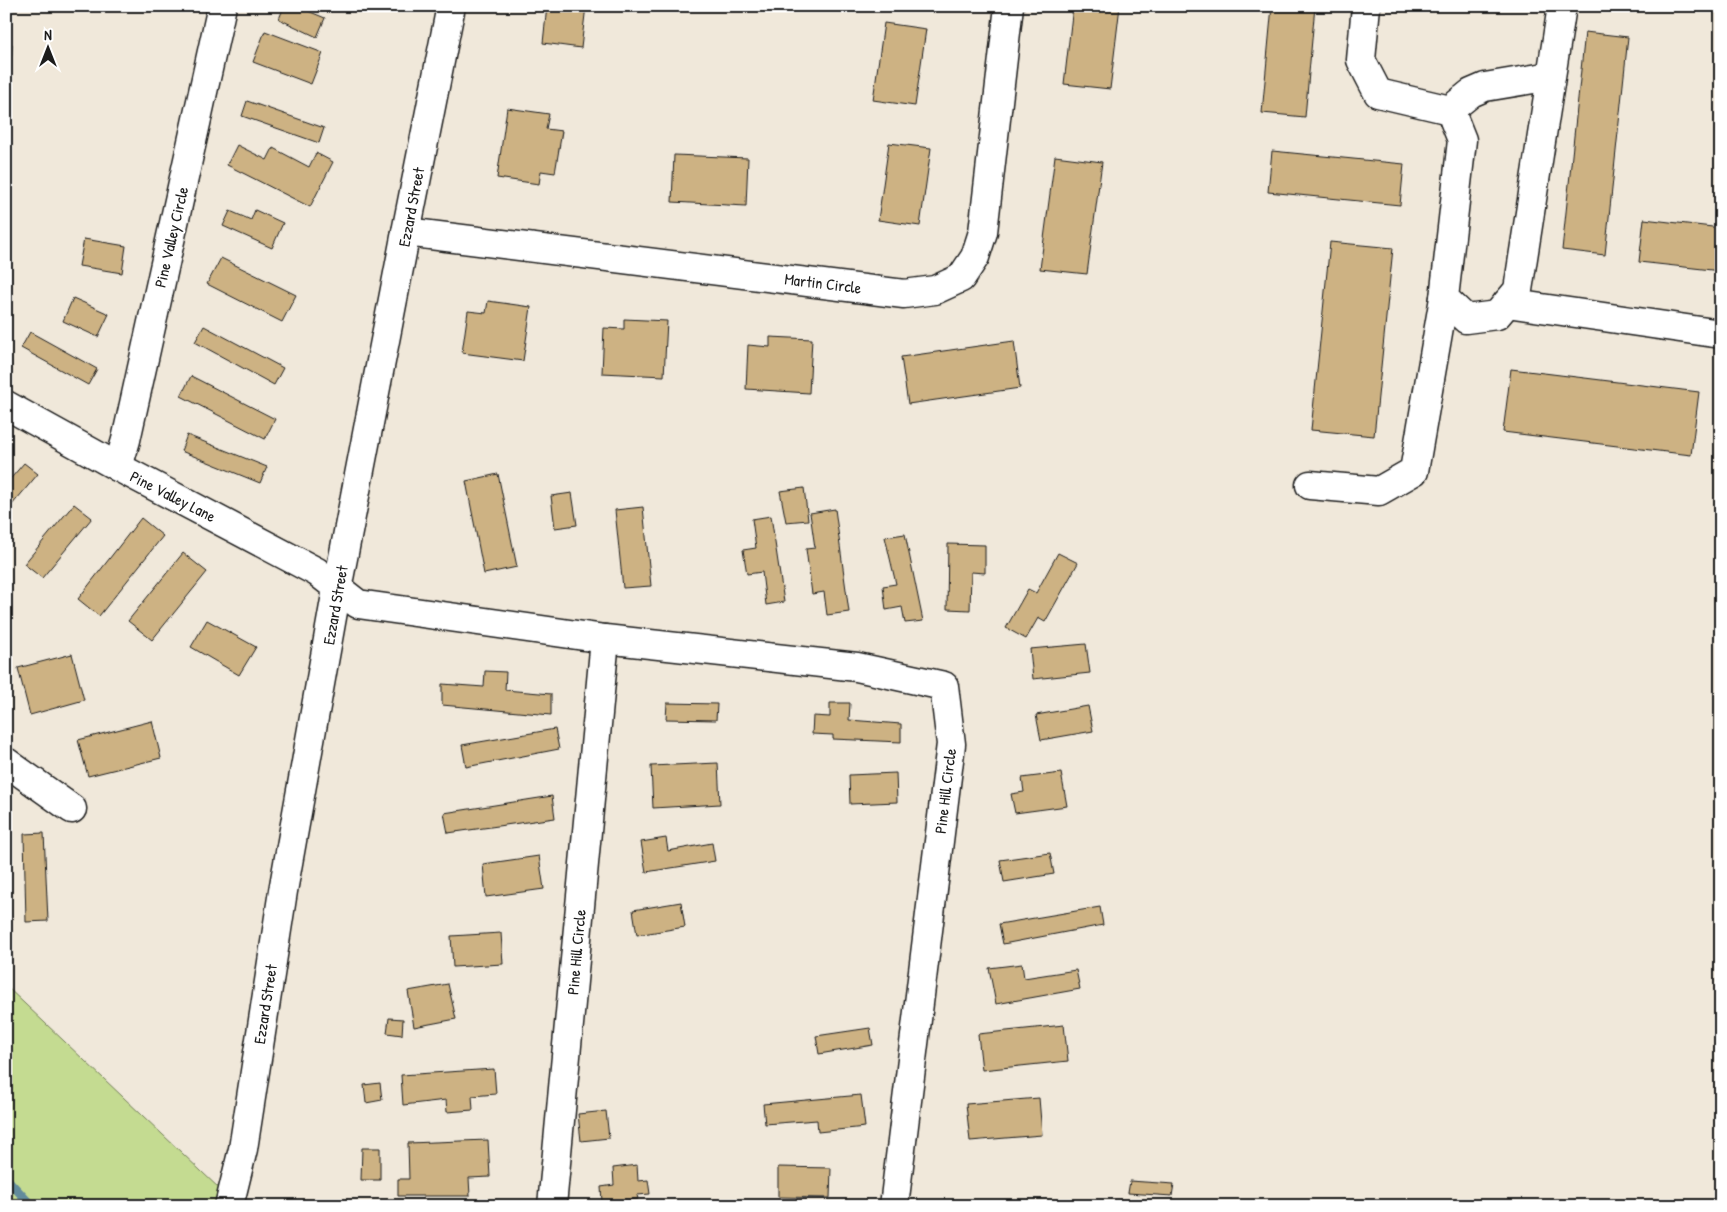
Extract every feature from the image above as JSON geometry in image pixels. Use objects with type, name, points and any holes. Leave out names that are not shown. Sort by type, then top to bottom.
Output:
[{"type":"street","name":"Pine Valley Circle","points":[[118,467],[130,421],[222,6]]},
{"type":"street","name":"Ezzard Street","points":[[229,1206],[243,1149],[283,891],[337,589],[451,6]]},
{"type":"street","name":"Martin Circle","points":[[406,232],[904,294],[935,290],[961,278],[975,257],[982,232],[1009,6]]},
{"type":"street","points":[[1366,6],[1361,60],[1378,93],[1450,110]]},
{"type":"street","points":[[1444,298],[1466,319],[1497,315],[1518,290],[1562,6]]},
{"type":"street","points":[[1450,110],[1471,93],[1485,87],[1551,76]]},
{"type":"street","points":[[1310,485],[1379,491],[1414,471],[1444,298],[1462,140],[1450,110]]},
{"type":"street","points":[[1507,303],[1721,334]]},
{"type":"street","name":"Pine Valley Lane","points":[[6,405],[118,467],[317,572],[337,589]]},
{"type":"street","name":"Pine Hill Circle","points":[[337,589],[358,604],[605,639],[857,666],[944,686],[951,744],[894,1206]]},
{"type":"street","name":"Pine Hill Circle","points":[[552,1206],[605,639]]},
{"type":"street","points":[[6,762],[72,809]]},
{"type":"green space","points":[[6,986],[221,1190],[238,1206],[6,1206]]},
{"type":"building","points":[[278,6],[310,6],[308,11],[325,18],[317,37],[279,19],[283,9]]},
{"type":"building","points":[[547,6],[586,6],[581,48],[543,43]]},
{"type":"building","points":[[1073,6],[1120,6],[1110,89],[1064,84]]},
{"type":"building","points":[[1272,6],[1315,6],[1305,117],[1262,113]]},
{"type":"building","points":[[884,23],[926,29],[915,106],[873,100]]},
{"type":"building","points":[[265,31],[323,53],[311,84],[253,62]]},
{"type":"building","points":[[1585,32],[1628,37],[1605,255],[1562,250]]},
{"type":"building","points":[[6,44],[12,44],[11,71],[6,70]]},
{"type":"building","points":[[247,101],[324,128],[319,143],[242,116]]},
{"type":"building","points":[[507,108],[549,114],[546,129],[562,131],[555,173],[541,171],[539,184],[497,178]]},
{"type":"building","points":[[889,143],[931,148],[920,226],[878,220]]},
{"type":"building","points":[[237,145],[267,160],[273,148],[309,167],[316,153],[333,162],[310,207],[227,165]]},
{"type":"building","points":[[1272,151],[1404,164],[1400,205],[1268,192]]},
{"type":"building","points":[[674,155],[748,158],[746,206],[672,202]]},
{"type":"building","points":[[1055,156],[1102,162],[1087,274],[1040,269]]},
{"type":"building","points":[[255,210],[283,223],[272,248],[223,226],[230,211],[251,220]]},
{"type":"building","points":[[1644,219],[1721,228],[1721,271],[1639,262]]},
{"type":"building","points":[[84,239],[126,246],[122,273],[79,266]]},
{"type":"building","points":[[1330,242],[1393,248],[1374,436],[1311,430]]},
{"type":"building","points":[[221,258],[296,295],[282,322],[207,284]]},
{"type":"building","points":[[73,298],[109,314],[98,337],[63,321]]},
{"type":"building","points":[[488,301],[531,307],[523,361],[462,353],[468,311],[486,313]]},
{"type":"building","points":[[624,319],[667,321],[664,376],[602,373],[604,328],[624,329]]},
{"type":"building","points":[[204,326],[283,368],[274,385],[195,342]]},
{"type":"building","points":[[30,332],[97,369],[88,385],[21,348]]},
{"type":"building","points":[[770,337],[812,339],[809,393],[746,389],[748,345],[770,347]]},
{"type":"building","points":[[1014,341],[1020,388],[908,404],[901,357]]},
{"type":"building","points":[[1511,369],[1699,392],[1691,455],[1503,432]]},
{"type":"building","points":[[191,376],[275,419],[265,439],[181,396]]},
{"type":"building","points":[[187,435],[267,467],[260,483],[181,451]]},
{"type":"building","points":[[24,463],[38,474],[6,512],[6,484]]},
{"type":"building","points":[[498,474],[517,567],[484,574],[466,481]]},
{"type":"building","points":[[804,488],[808,520],[786,522],[780,491]]},
{"type":"building","points":[[572,493],[577,525],[555,528],[551,496]]},
{"type":"building","points":[[74,504],[92,518],[42,578],[24,564]]},
{"type":"building","points":[[643,507],[651,586],[623,588],[615,510]]},
{"type":"building","points":[[835,509],[849,612],[827,615],[824,592],[812,594],[806,549],[815,548],[810,513]]},
{"type":"building","points":[[771,516],[784,602],[766,605],[762,572],[747,574],[743,550],[756,548],[752,519]]},
{"type":"building","points":[[141,518],[163,536],[99,616],[78,599]]},
{"type":"building","points":[[905,534],[923,621],[905,623],[902,607],[886,610],[883,586],[896,584],[885,537]]},
{"type":"building","points":[[948,544],[985,545],[985,573],[971,572],[970,610],[947,609]]},
{"type":"building","points":[[183,553],[207,572],[152,640],[128,621]]},
{"type":"building","points":[[1058,553],[1078,563],[1045,622],[1038,618],[1026,639],[1006,628],[1028,589],[1036,593]]},
{"type":"building","points":[[207,620],[256,647],[239,675],[191,647]]},
{"type":"building","points":[[1086,644],[1090,673],[1033,679],[1030,649]]},
{"type":"building","points":[[72,654],[84,700],[30,715],[18,668]]},
{"type":"building","points":[[485,671],[506,672],[505,690],[551,694],[551,715],[442,705],[442,684],[484,687]]},
{"type":"building","points":[[667,703],[717,704],[716,720],[666,719]]},
{"type":"building","points":[[830,703],[850,703],[849,720],[901,724],[901,742],[833,739],[833,735],[812,734],[813,716],[830,717]]},
{"type":"building","points":[[1088,706],[1093,731],[1041,740],[1036,715]]},
{"type":"building","points":[[152,721],[161,758],[88,776],[78,740]]},
{"type":"building","points":[[555,729],[559,749],[466,767],[462,745]]},
{"type":"building","points":[[718,763],[720,804],[653,808],[651,766]]},
{"type":"building","points":[[896,773],[897,802],[850,804],[849,775]]},
{"type":"building","points":[[1061,773],[1067,806],[1015,813],[1011,794],[1024,792],[1022,778]]},
{"type":"building","points":[[552,796],[555,818],[448,833],[444,813]]},
{"type":"building","points":[[44,833],[48,921],[26,922],[24,834]]},
{"type":"building","points":[[666,838],[668,851],[712,843],[715,861],[646,872],[641,842]]},
{"type":"building","points":[[1050,853],[1054,874],[1004,882],[1000,860]]},
{"type":"building","points":[[539,856],[544,889],[486,897],[483,864]]},
{"type":"building","points":[[681,902],[685,927],[637,935],[633,910]]},
{"type":"building","points":[[1100,907],[1103,925],[1003,944],[999,924]]},
{"type":"building","points":[[501,933],[503,964],[453,967],[451,936]]},
{"type":"building","points":[[1022,964],[1024,978],[1076,970],[1080,989],[996,1004],[989,968]]},
{"type":"building","points":[[448,984],[456,1019],[414,1027],[408,991]]},
{"type":"building","points":[[389,1018],[403,1019],[402,1035],[387,1033]]},
{"type":"building","points":[[1064,1025],[1068,1061],[982,1070],[978,1034]]},
{"type":"building","points":[[870,1028],[873,1045],[819,1054],[816,1036]]},
{"type":"building","points":[[494,1069],[496,1094],[472,1096],[473,1110],[447,1112],[446,1100],[403,1105],[401,1075]]},
{"type":"building","points":[[380,1083],[382,1100],[366,1103],[364,1085]]},
{"type":"building","points":[[861,1095],[865,1127],[818,1132],[817,1120],[765,1124],[763,1104]]},
{"type":"building","points":[[1039,1098],[1042,1135],[970,1141],[966,1104]]},
{"type":"building","points":[[606,1111],[609,1138],[581,1141],[578,1114]]},
{"type":"building","points":[[488,1140],[490,1177],[469,1178],[470,1196],[398,1196],[398,1179],[409,1179],[408,1143]]},
{"type":"building","points":[[362,1148],[380,1148],[380,1180],[361,1180]]},
{"type":"building","points":[[637,1165],[638,1181],[648,1180],[650,1194],[637,1195],[638,1199],[602,1202],[601,1187],[614,1185],[613,1168]]},
{"type":"building","points":[[778,1167],[831,1168],[830,1198],[778,1197]]},
{"type":"building","points":[[1130,1181],[1174,1184],[1172,1196],[1128,1193]]},
{"type":"waterway","points":[[6,1178],[32,1206]]}]
